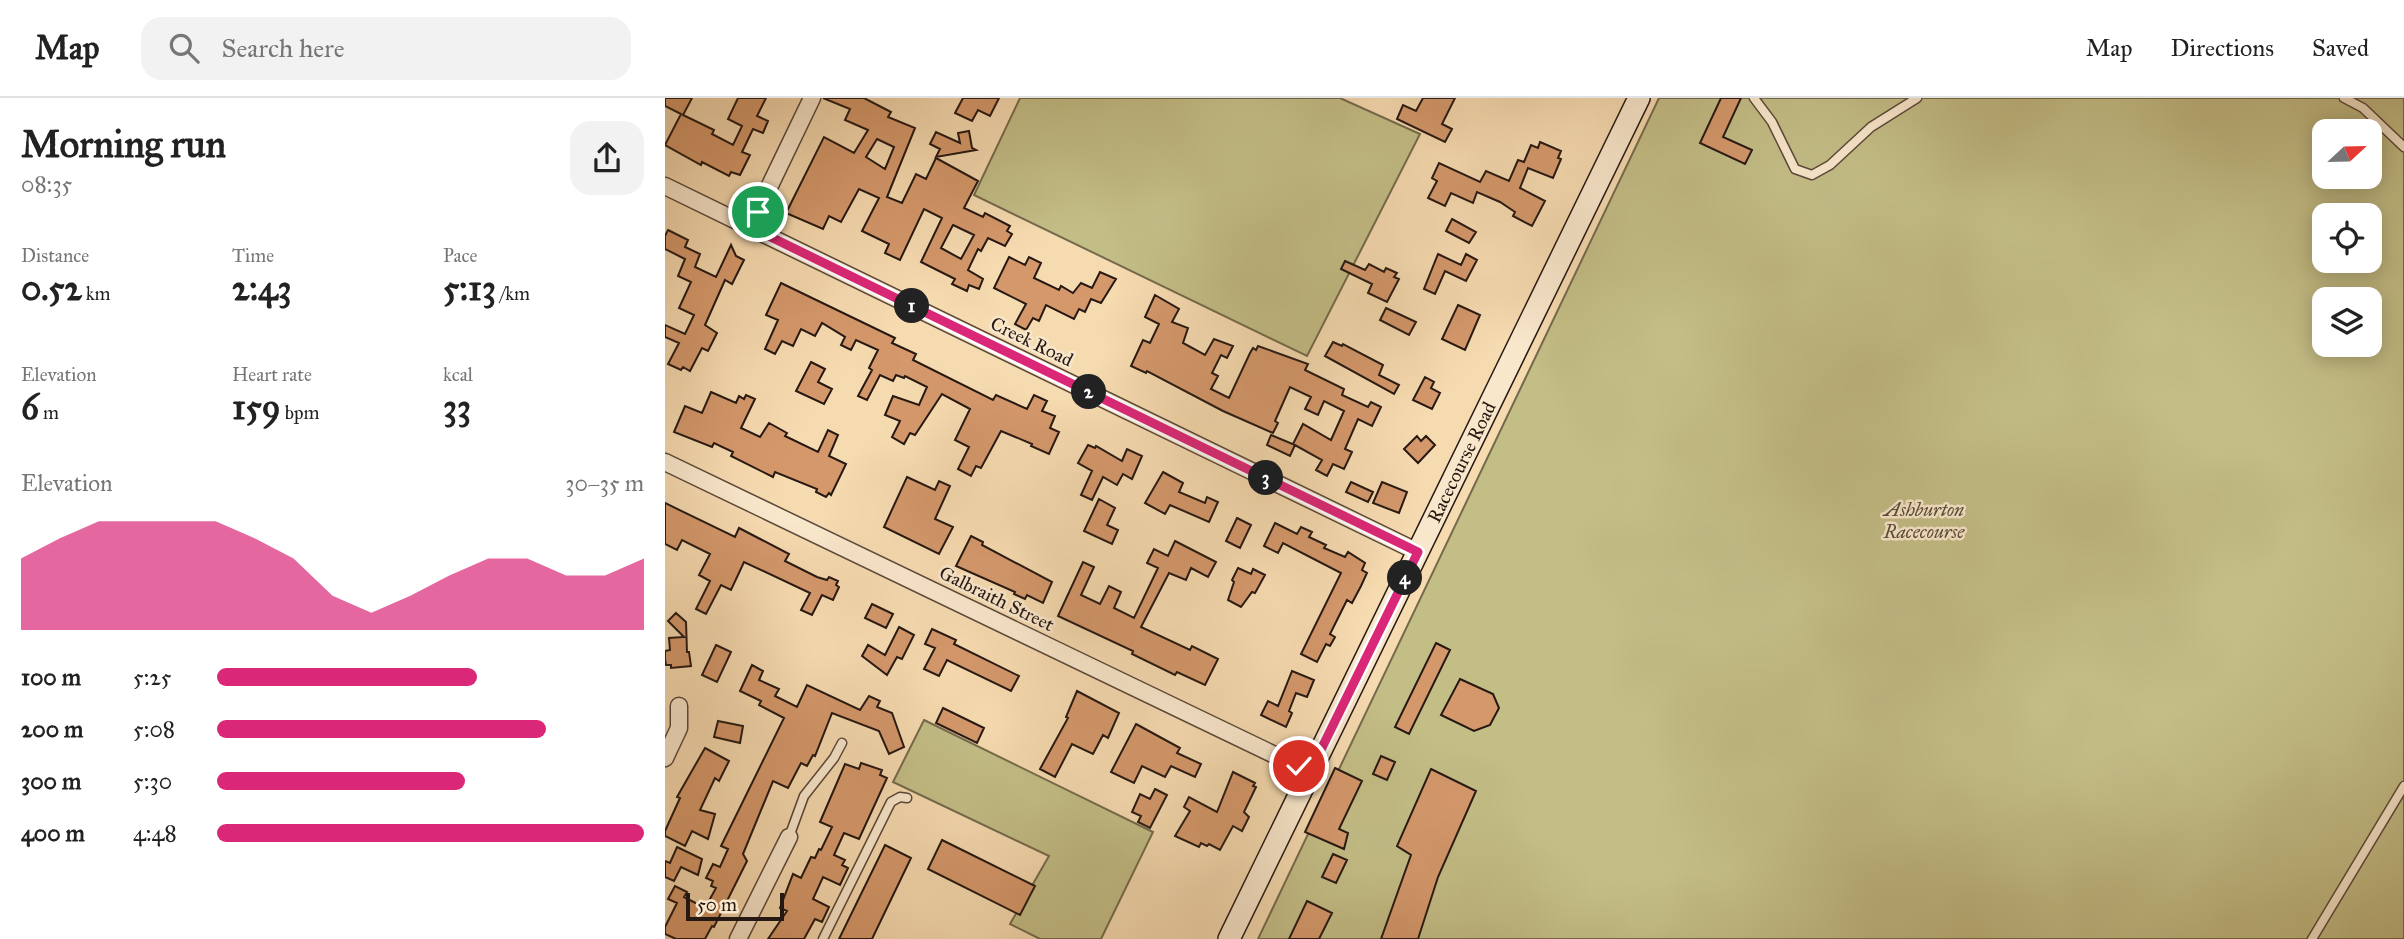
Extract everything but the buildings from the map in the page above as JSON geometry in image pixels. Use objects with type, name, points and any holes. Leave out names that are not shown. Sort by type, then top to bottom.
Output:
[{"type":"street","points":[[750,227],[812,98]]},
{"type":"street","name":"Racecourse Road","points":[[1230,939],[1639,98]]},
{"type":"street","name":"Creek Road","points":[[665,186],[1418,552]]},
{"type":"street","name":"Galbraith Street","points":[[665,462],[1310,772]]},
{"type":"street","points":[[665,758],[679,728],[679,706]]},
{"type":"street","points":[[738,939],[789,836]]},
{"type":"lane","points":[[1754,98],[1772,122],[1795,169],[1812,176],[1830,165],[1871,127],[1917,98]]},
{"type":"lane","points":[[2344,98],[2363,108],[2404,147]]},
{"type":"lane","points":[[789,836],[808,790],[834,758],[842,743]]},
{"type":"lane","points":[[2312,939],[2404,786]]},
{"type":"lane","points":[[823,939],[891,802],[900,797],[907,798]]},
{"type":"green space","points":[[1020,98],[1340,98],[1420,134],[1307,356],[974,195]]},
{"type":"green space","name":"Ashburton Racecourse","points":[[1659,98],[2404,98],[2404,939],[1258,939]]},
{"type":"green space","points":[[924,720],[1153,832],[1101,939],[1040,939],[1010,924],[1049,856],[893,782]]},
{"type":"route","points":[[758,212],[750,227],[1418,552],[1310,772],[1299,766]]}]
